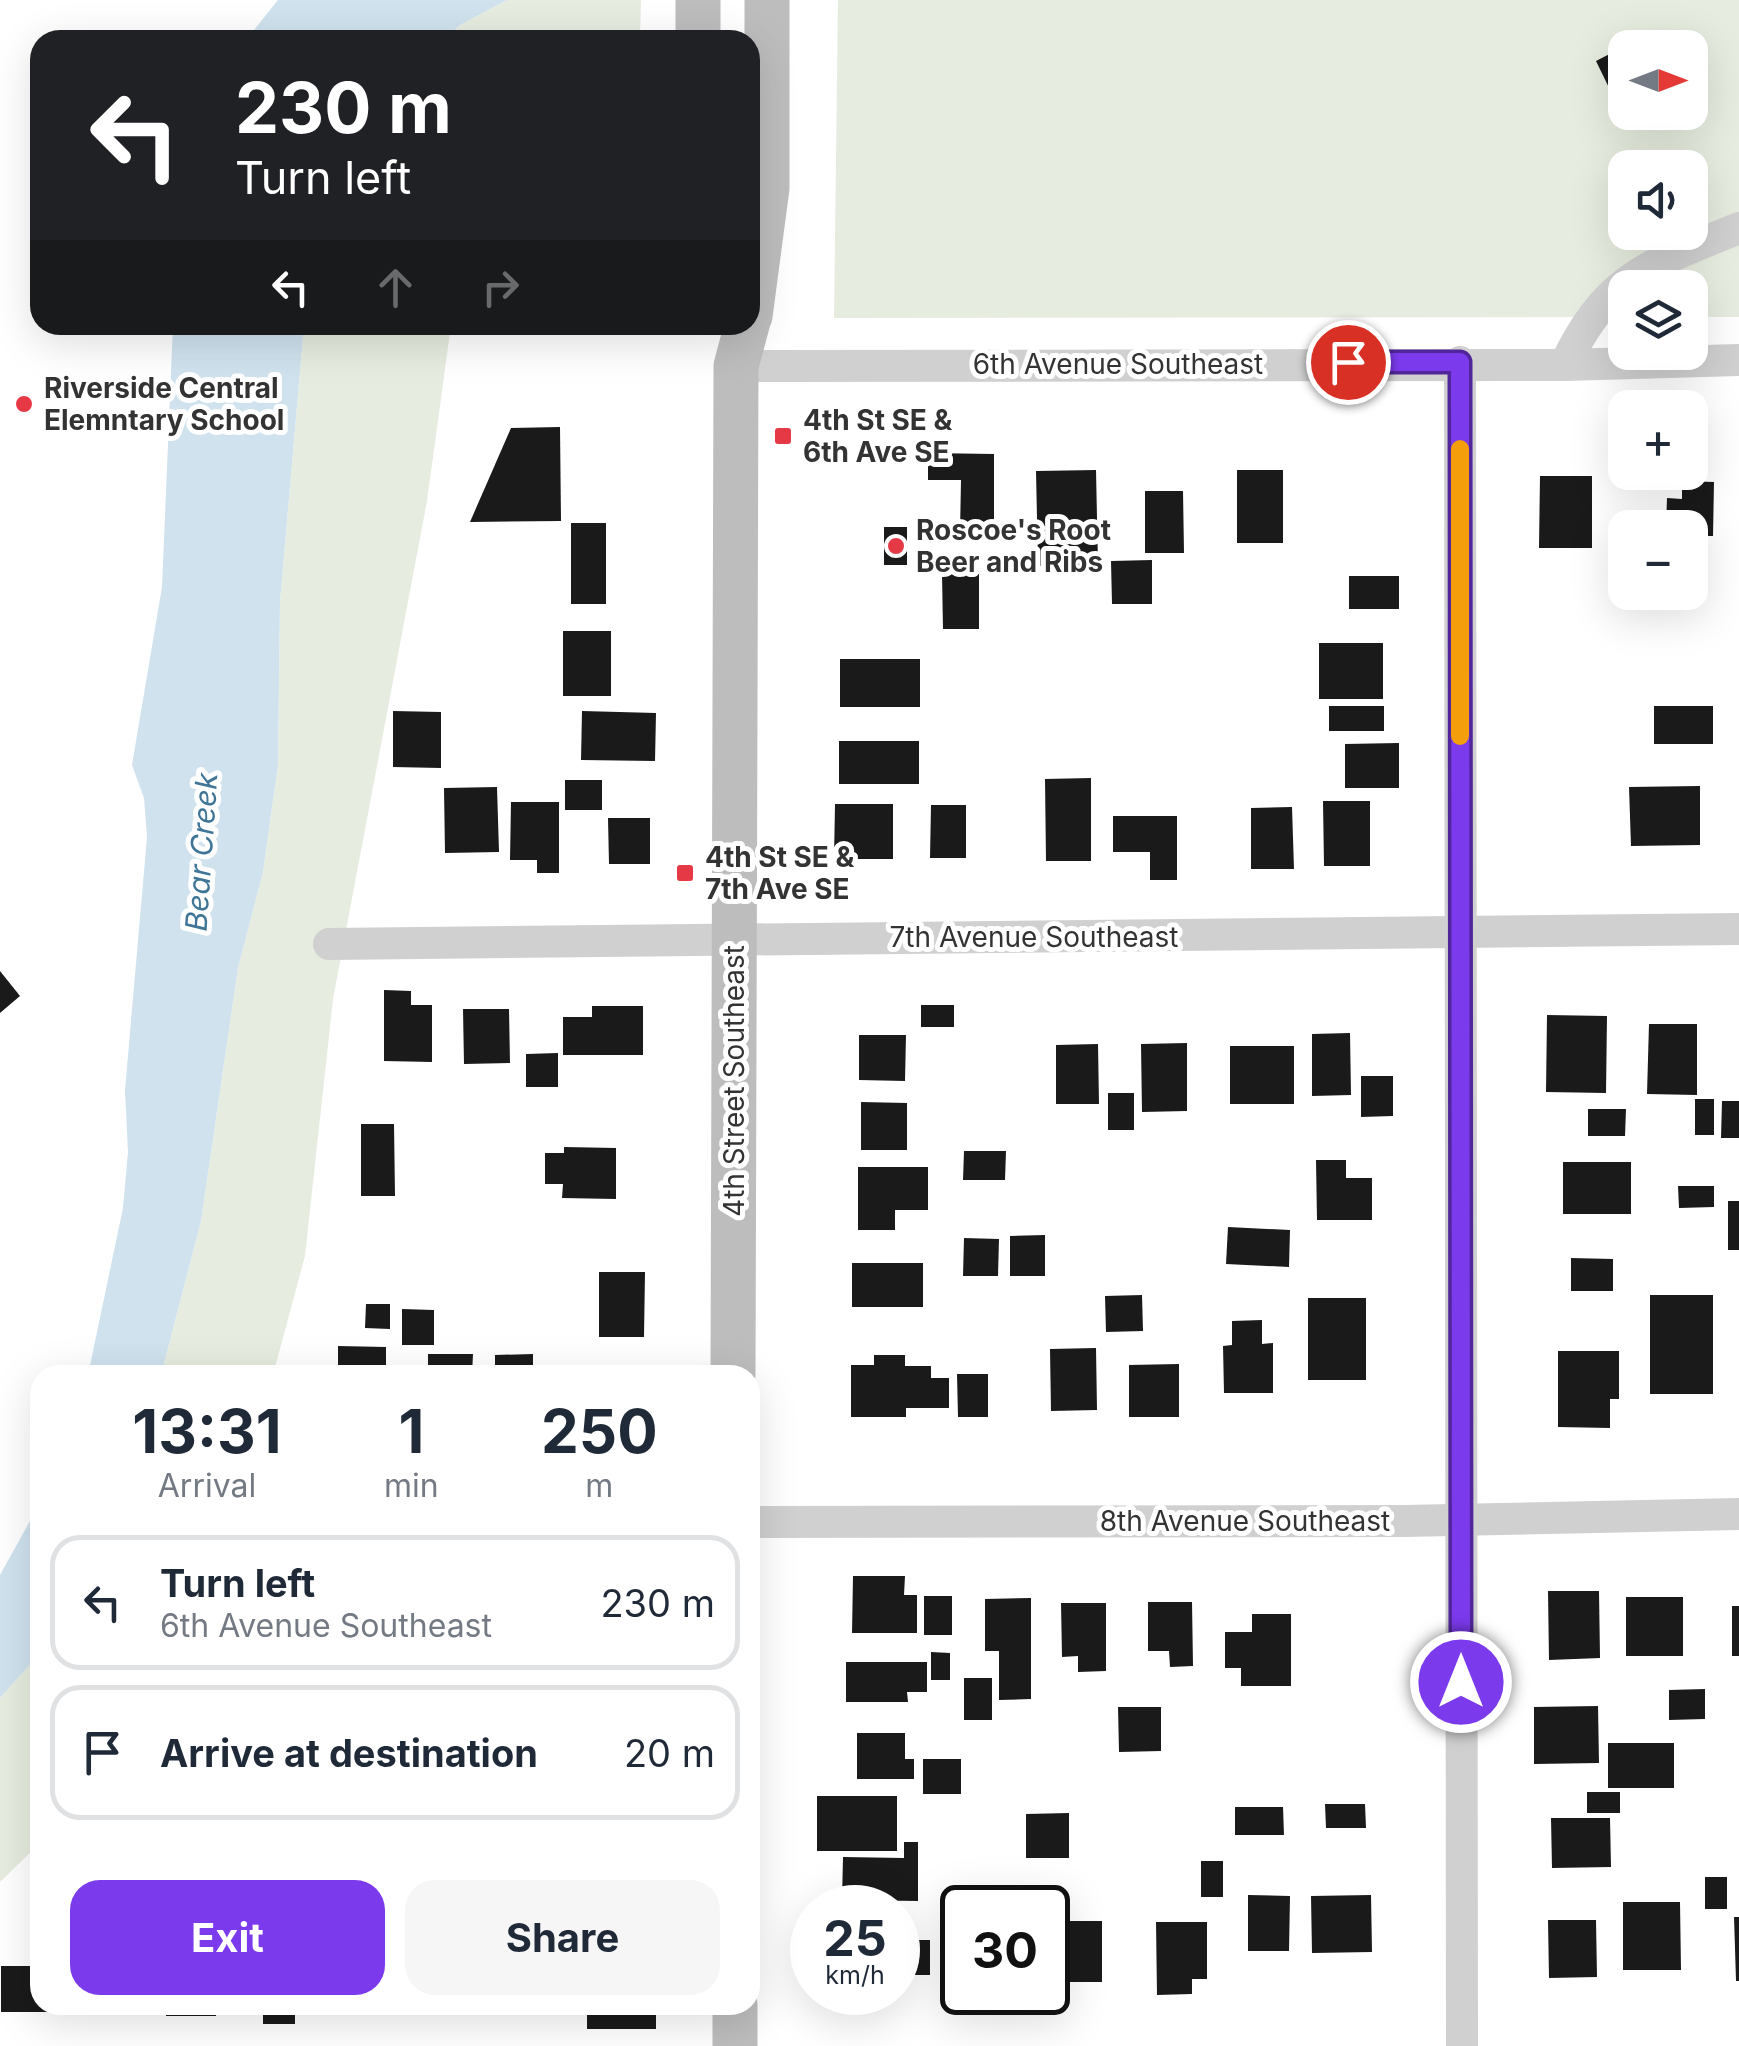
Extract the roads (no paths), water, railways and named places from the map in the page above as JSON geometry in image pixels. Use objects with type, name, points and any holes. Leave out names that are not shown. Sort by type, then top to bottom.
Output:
[{"type":"main road","points":[[698,0],[698,30]]},
{"type":"main road","points":[[760,241],[767,188],[768,22]]},
{"type":"main road","name":"4th Street Southeast","points":[[733,1365],[735,339]]},
{"type":"main road","points":[[735,2015],[735,2046]]},
{"type":"street","points":[[1566,365],[1585,322],[1608,295],[1654,263],[1739,228]]},
{"type":"street","name":"6th Avenue Southeast","points":[[735,339],[1566,365],[1739,360]]},
{"type":"street","points":[[1460,362],[1462,2046]]},
{"type":"street","name":"7th Avenue Southeast","points":[[329,944],[1460,935],[1739,929]]},
{"type":"street","name":"8th Avenue Southeast","points":[[760,1522],[1460,1520],[1739,1514]]},
{"type":"water","points":[[278,0],[507,0],[455,30],[254,30]]},
{"type":"water","name":"Bear Creek","points":[[173,335],[303,335],[280,602],[278,765],[263,872],[238,968],[201,1221],[164,1365],[90,1365],[123,1208],[128,1152],[125,1090],[147,837],[144,798],[132,765],[162,587]]},
{"type":"water","points":[[30,1521],[30,1664],[0,1698],[0,1575]]},
{"type":"place","name":"Riverside Central Elemntary School","points":[[24,404]]},
{"type":"place","name":"4th St SE & 6th Ave SE","points":[[783,436]]},
{"type":"place","name":"Roscoe's Root Beer and Ribs","points":[[896,546]]},
{"type":"place","name":"4th St SE & 7th Ave SE","points":[[685,873]]}]
